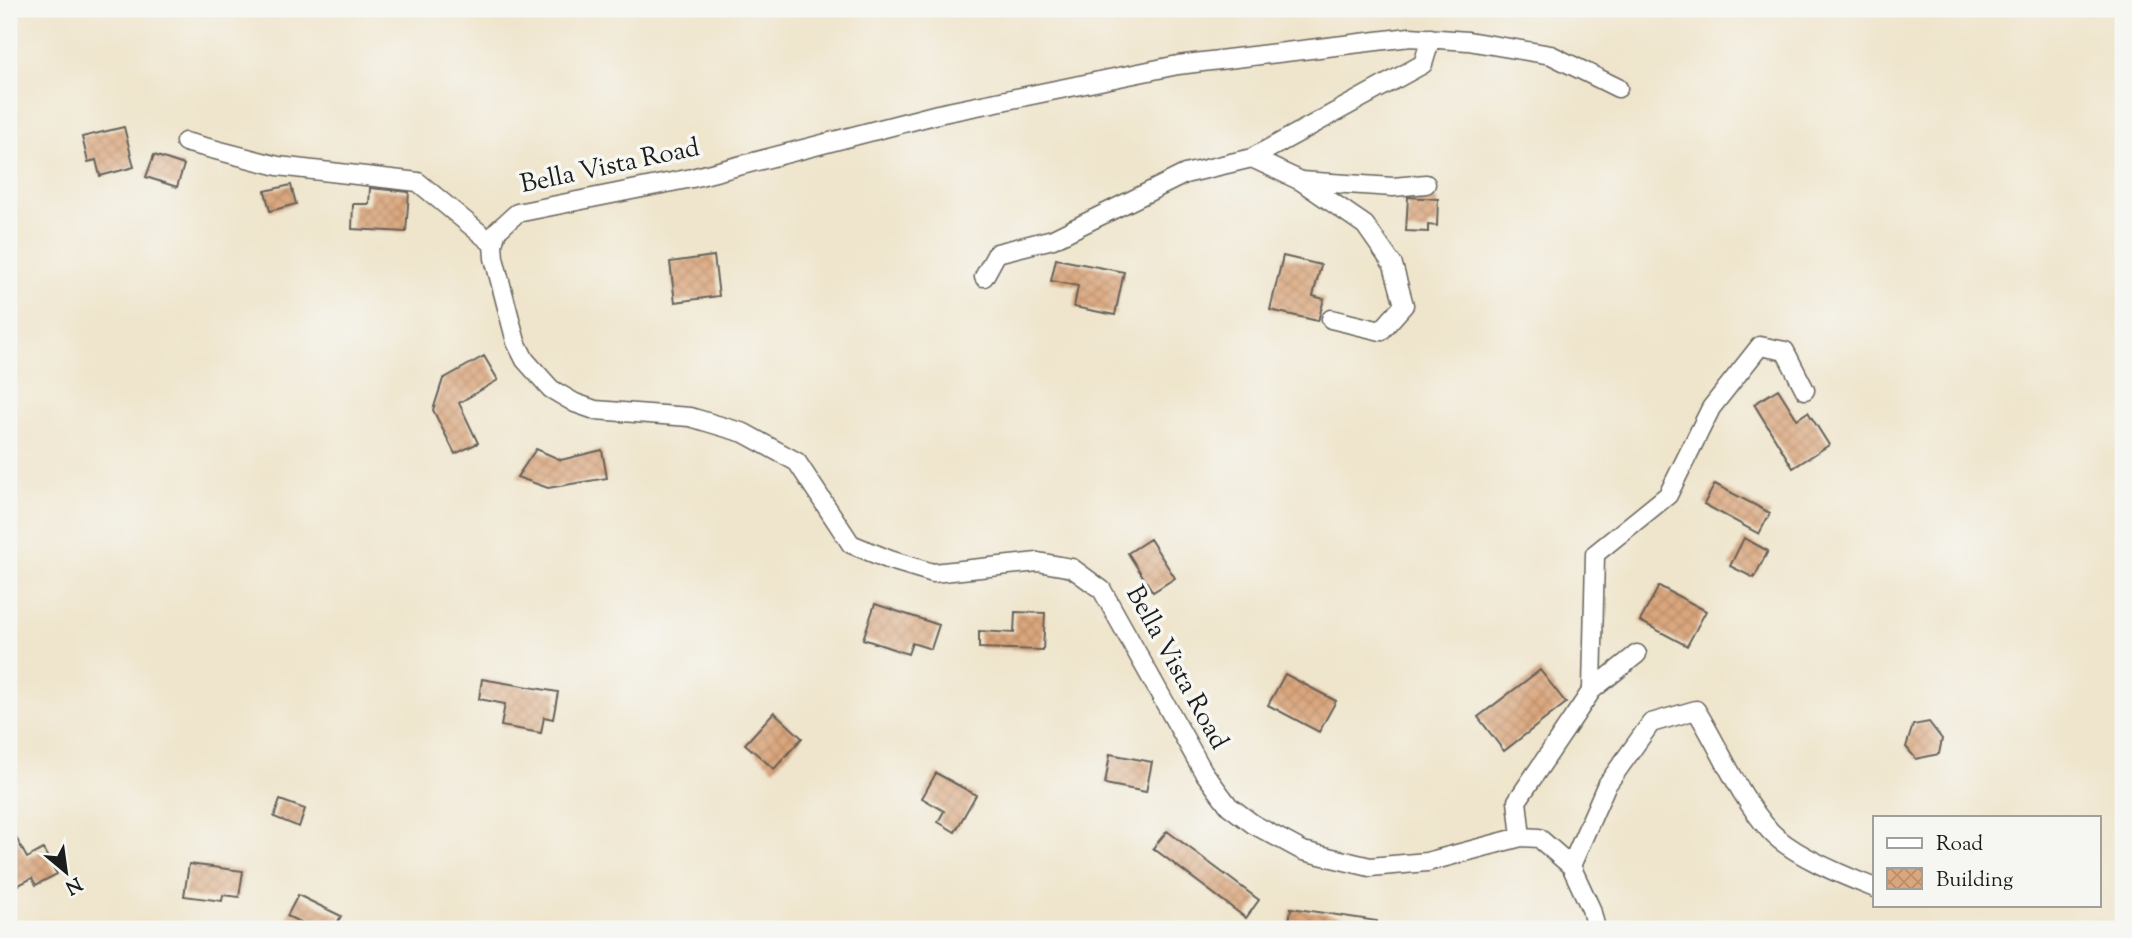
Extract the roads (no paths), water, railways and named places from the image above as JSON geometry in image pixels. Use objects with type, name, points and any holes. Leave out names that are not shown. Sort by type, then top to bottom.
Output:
[{"type":"street","name":"Bella Vista Road","points":[[1521,837],[1427,862],[1370,867],[1303,851],[1253,824],[1229,806],[1203,771],[1102,590],[1090,579],[1058,564],[1038,562],[933,573],[890,559],[851,544],[797,462],[744,433],[690,417],[595,410],[575,403],[551,389],[525,360],[516,342],[493,244],[505,220],[517,213],[692,178],[938,114],[1225,58],[1410,37],[1430,38],[1551,55],[1618,88]]},
{"type":"street","points":[[984,277],[997,254],[1053,239],[1185,174],[1252,158],[1423,64],[1430,38]]},
{"type":"street","points":[[185,142],[278,166],[418,182],[493,244]]},
{"type":"street","points":[[1252,158],[1301,181],[1365,225],[1394,265],[1404,305],[1381,331],[1331,319]]},
{"type":"street","points":[[1301,181],[1392,187],[1426,184]]},
{"type":"street","points":[[1592,690],[1595,554],[1668,495],[1711,408],[1760,346],[1784,351],[1805,390]]},
{"type":"street","points":[[1596,929],[1591,909],[1571,866],[1539,838],[1521,837],[1517,801],[1592,690],[1637,654]]},
{"type":"street","points":[[1571,866],[1606,786],[1651,723],[1696,710],[1719,747],[1733,779],[1771,833],[1829,870],[1873,887]]}]
